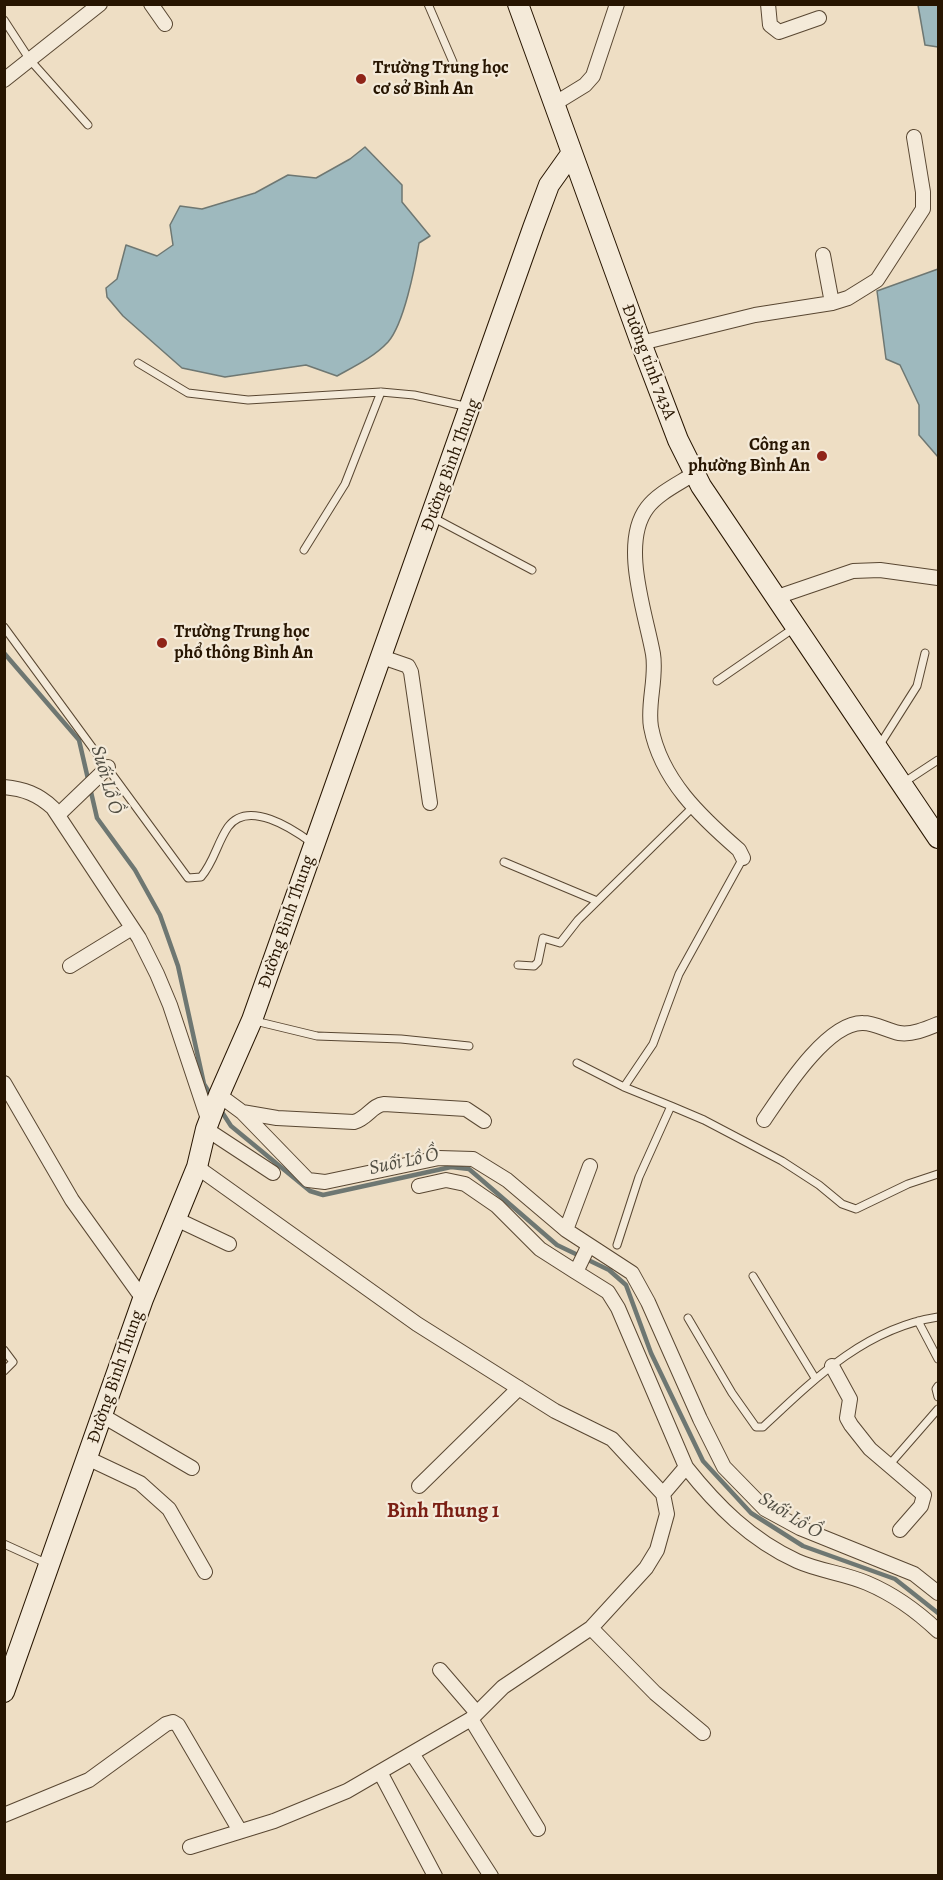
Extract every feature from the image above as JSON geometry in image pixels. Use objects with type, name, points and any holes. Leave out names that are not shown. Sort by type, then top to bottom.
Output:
[{"type":"street","points":[[4,80],[100,4]]},
{"type":"street","points":[[151,4],[165,24]]},
{"type":"street","name":"Đường tỉnh 743A","points":[[518,4],[571,154],[678,440],[695,473],[939,838]]},
{"type":"street","points":[[554,104],[585,85],[593,76],[617,4]]},
{"type":"street","points":[[768,4],[770,25],[778,32],[819,18]]},
{"type":"street","points":[[641,343],[756,315],[832,303],[848,298],[877,280],[923,209],[924,192],[914,137]]},
{"type":"street","name":"Đường Bình Thung","points":[[4,1692],[143,1299],[197,1167],[213,1113],[252,1020],[549,185],[571,154]]},
{"type":"street","points":[[823,255],[832,303]]},
{"type":"street","points":[[695,473],[647,508],[637,529],[638,577],[654,657],[651,726],[664,766],[692,808],[739,850],[743,858]]},
{"type":"street","points":[[777,597],[853,571],[880,570],[939,578]]},
{"type":"street","points":[[382,657],[408,666],[411,672],[430,803]]},
{"type":"street","points":[[58,815],[102,771]]},
{"type":"street","points":[[4,787],[27,790],[42,798],[58,815],[132,928],[170,1005],[213,1113],[273,1173]]},
{"type":"street","points":[[70,966],[132,928]]},
{"type":"street","points":[[764,1120],[784,1091],[839,1030],[864,1023],[900,1033],[923,1031],[939,1024]]},
{"type":"street","points":[[4,1083],[72,1200],[143,1299]]},
{"type":"street","points":[[213,1113],[242,1112],[277,1118],[354,1122],[364,1119],[375,1107],[384,1104],[466,1109],[484,1121]]},
{"type":"street","points":[[242,1112],[309,1180],[325,1182],[439,1158],[473,1159],[507,1180],[588,1247],[618,1262],[632,1273],[724,1467],[765,1509],[800,1528],[914,1574],[939,1593]]},
{"type":"street","points":[[566,1230],[590,1166]]},
{"type":"street","points":[[190,1846],[307,1809],[347,1791],[413,1755],[474,1716],[503,1687],[591,1628],[646,1568],[657,1550],[667,1514],[663,1494],[612,1439],[555,1411],[417,1324],[197,1167]]},
{"type":"street","points":[[419,1186],[446,1180],[465,1184],[497,1206],[540,1249],[577,1270],[608,1292],[618,1308],[686,1467],[714,1502],[760,1541],[798,1561],[866,1583],[896,1598],[939,1631]]},
{"type":"street","points":[[176,1219],[229,1244]]},
{"type":"street","points":[[577,1270],[588,1247]]},
{"type":"street","points":[[832,1366],[850,1399],[847,1411],[850,1425],[870,1449],[924,1495],[921,1506],[900,1530]]},
{"type":"street","points":[[420,1486],[519,1388]]},
{"type":"street","points":[[103,1416],[192,1468]]},
{"type":"street","points":[[87,1458],[140,1484],[159,1499],[169,1509],[205,1572]]},
{"type":"street","points":[[663,1494],[686,1467]]},
{"type":"street","points":[[591,1628],[656,1693],[703,1733]]},
{"type":"street","points":[[440,1670],[474,1716],[538,1828]]},
{"type":"street","points":[[4,1815],[89,1780],[172,1722],[178,1725],[240,1831]]},
{"type":"street","points":[[413,1755],[491,1875]]},
{"type":"street","points":[[380,1772],[435,1875]]},
{"type":"lane","points":[[428,4],[453,62]]},
{"type":"lane","points":[[4,20],[30,60],[88,125]]},
{"type":"lane","points":[[138,363],[188,393],[248,400],[381,392],[414,395],[471,407]]},
{"type":"lane","points":[[304,550],[345,484],[381,392]]},
{"type":"lane","points":[[432,517],[532,570]]},
{"type":"lane","points":[[717,681],[796,626]]},
{"type":"lane","points":[[4,627],[102,771],[188,878],[201,876],[209,867],[229,826],[243,818],[260,816],[287,824],[314,844]]},
{"type":"lane","points":[[877,748],[917,686],[925,653]]},
{"type":"lane","points":[[901,784],[939,759]]},
{"type":"lane","points":[[518,965],[534,966],[538,962],[543,938],[560,943],[597,901],[692,808]]},
{"type":"lane","points":[[624,1087],[653,1044],[679,974],[743,858]]},
{"type":"lane","points":[[504,862],[597,901]]},
{"type":"lane","points":[[252,1020],[317,1036],[400,1039],[469,1046]]},
{"type":"lane","points":[[577,1063],[624,1087],[704,1120],[782,1161],[848,1208],[856,1209],[908,1184],[939,1174]]},
{"type":"lane","points":[[617,1245],[639,1177],[671,1106]]},
{"type":"lane","points":[[753,1276],[815,1378]]},
{"type":"lane","points":[[688,1318],[737,1401],[756,1427],[763,1427],[815,1378],[888,1330],[939,1317]]},
{"type":"lane","points":[[918,1321],[939,1359]]},
{"type":"lane","points":[[4,1350],[13,1362],[4,1371]]},
{"type":"lane","points":[[939,1386],[936,1389],[939,1397]]},
{"type":"lane","points":[[890,1464],[939,1409]]},
{"type":"lane","points":[[4,1544],[50,1565]]},
{"type":"water","points":[[918,5],[938,5],[938,47],[925,45]]},
{"type":"water","points":[[365,147],[402,185],[402,202],[430,236],[419,243],[408,295],[394,334],[383,347],[357,365],[337,376],[306,365],[225,377],[182,368],[123,316],[107,297],[106,288],[117,279],[126,245],[157,256],[173,245],[170,225],[180,206],[202,209],[255,193],[288,175],[316,178],[350,159]]},
{"type":"water","points":[[938,269],[938,457],[919,435],[919,405],[900,365],[886,359],[877,291]]},
{"type":"waterway","name":"Suối Lồ Ồ","points":[[4,653],[79,740],[97,818],[135,870],[160,915],[178,966],[204,1084],[212,1097]]},
{"type":"waterway","name":"Suối Lồ Ồ","points":[[220,1109],[231,1126],[310,1191],[323,1195],[451,1167],[469,1169],[557,1245],[609,1270],[626,1285],[651,1353],[703,1461],[751,1513],[803,1546],[895,1579],[938,1613]]},
{"type":"place","name":"Trường Trung học cơ sở Bình An","points":[[361,79]]},
{"type":"place","name":"Công an phường Bình An","points":[[822,456]]},
{"type":"place","name":"Trường Trung học phổ thông Bình An","points":[[162,643]]},
{"type":"district","name":"Bình Thung 1","points":[[443,1512]]}]
